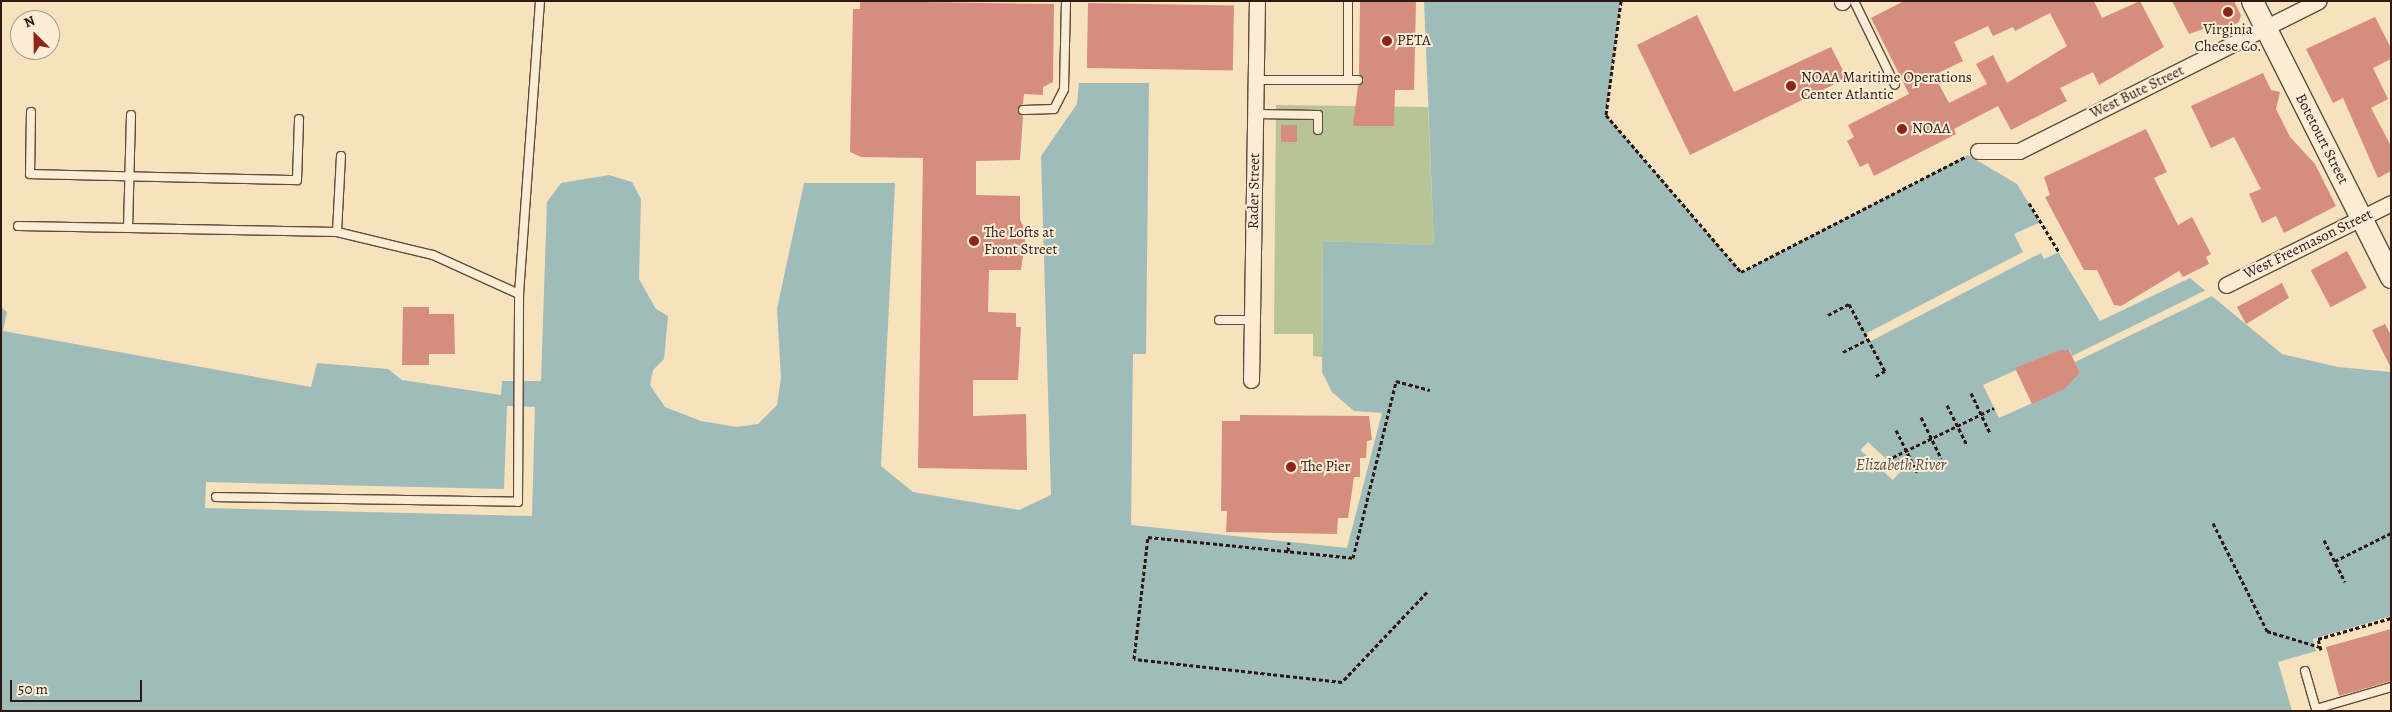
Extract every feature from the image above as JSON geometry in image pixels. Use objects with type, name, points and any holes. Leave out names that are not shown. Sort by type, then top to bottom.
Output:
[{"type":"street","name":"Rader Street","points":[[1252,380],[1257,1]]},
{"type":"street","name":"Botetourt Street","points":[[2252,1],[2391,277]]},
{"type":"street","name":"West Bute Street","points":[[1973,153],[2019,151],[2319,1]]},
{"type":"street","name":"West Freemason Street","points":[[2226,285],[2391,203]]},
{"type":"lane","points":[[216,497],[518,502],[519,294],[540,1]]},
{"type":"lane","points":[[1023,110],[1054,109],[1064,89],[1066,1]]},
{"type":"lane","points":[[1348,1],[1348,80]]},
{"type":"lane","points":[[1846,2],[1895,85]]},
{"type":"lane","points":[[1256,80],[1358,80]]},
{"type":"lane","points":[[31,112],[30,174],[297,180],[299,119]]},
{"type":"lane","points":[[1256,114],[1318,115],[1318,130]]},
{"type":"lane","points":[[128,228],[131,115]]},
{"type":"lane","points":[[337,232],[341,156]]},
{"type":"lane","points":[[18,226],[337,232],[433,255],[519,294]]},
{"type":"lane","points":[[1219,320],[1252,320]]},
{"type":"lane","points":[[2305,671],[2316,709],[2391,687]]},
{"type":"path","points":[[1620,1],[1606,115],[1741,272],[1973,153]]},
{"type":"path","points":[[2029,203],[2059,252]]},
{"type":"path","points":[[1828,314],[1849,304],[1885,371],[1874,377]]},
{"type":"path","points":[[1842,352],[1868,339]]},
{"type":"path","points":[[1427,592],[1342,682],[1134,659],[1148,538],[1353,558],[1396,381],[1430,390]]},
{"type":"path","points":[[1970,393],[1990,434]]},
{"type":"path","points":[[1947,405],[1967,445]]},
{"type":"path","points":[[1887,460],[1994,408]]},
{"type":"path","points":[[1921,417],[1941,458]]},
{"type":"path","points":[[1896,430],[1916,472]]},
{"type":"path","points":[[2213,523],[2267,631],[2320,648],[2318,639],[2391,618]]},
{"type":"path","points":[[2335,561],[2391,533]]},
{"type":"path","points":[[2324,540],[2346,582]]},
{"type":"path","points":[[1288,551],[1289,542]]},
{"type":"green space","points":[[1276,105],[1428,107],[1434,245],[1323,241],[1322,357],[1313,356],[1313,334],[1274,334]]},
{"type":"water","name":"Elizabeth River","points":[[1424,1],[1621,1],[1606,115],[1741,272],[1968,155],[2017,184],[2100,321],[2190,278],[2282,354],[2338,367],[2391,372],[2391,616],[2313,639],[2316,651],[2278,662],[2292,711],[1,711],[1,307],[7,312],[3,331],[311,387],[317,363],[388,369],[402,380],[501,395],[502,381],[541,381],[547,202],[561,183],[609,175],[632,182],[641,199],[639,279],[656,309],[668,316],[664,359],[653,370],[650,385],[665,407],[701,421],[737,427],[758,424],[777,405],[781,378],[777,309],[804,183],[895,183],[881,466],[913,492],[1019,510],[1051,495],[1041,156],[1077,104],[1079,83],[1149,83],[1146,354],[1133,354],[1131,525],[1347,548],[1382,413],[1354,411],[1332,392],[1322,372],[1323,241],[1434,245]]},
{"type":"pier","points":[[2041,222],[2059,252],[2044,259],[2041,253],[1869,342],[1865,334],[2023,252],[2014,234]]},
{"type":"pier","points":[[2206,290],[2212,296],[2075,362],[2080,373],[2063,389],[1999,418],[1983,385],[2043,358],[2045,362],[2070,350],[2072,356]]},
{"type":"pier","points":[[507,406],[535,407],[532,516],[205,508],[206,482],[504,489]]},
{"type":"pier","points":[[1868,442],[1900,472],[1893,480],[1860,450]]},
{"type":"building","name":"The Lofts at Front Street","points":[[860,1],[1054,4],[1053,82],[1043,87],[1043,95],[1024,94],[1023,104],[1018,108],[1023,116],[1020,160],[976,161],[976,195],[1020,196],[1020,219],[1026,233],[1021,270],[989,270],[988,312],[1016,313],[1016,327],[1021,327],[1018,380],[973,380],[973,416],[1026,414],[1027,470],[918,468],[923,158],[861,157],[850,152],[853,9],[860,9]]},
{"type":"building","name":"PETA","points":[[1360,1],[1416,1],[1414,90],[1395,90],[1394,126],[1353,126],[1358,86],[1364,80],[1359,74]]},
{"type":"building","points":[[1904,1],[2094,1],[2102,18],[2140,1],[2164,47],[2099,85],[2093,72],[2060,88],[2067,101],[2011,130],[1998,106],[1954,129],[1956,134],[1874,176],[1868,163],[1860,167],[1847,141],[1854,137],[1848,125],[1909,94],[1871,18]],"holes":[[[2050,13],[2067,46],[2007,83],[1993,55],[1976,64],[1987,84],[1949,103],[1934,75],[1963,61],[1954,42],[1988,26],[1993,36],[2013,27],[2015,31]]]},
{"type":"building","points":[[2172,1],[2234,1],[2241,15],[2239,22],[2215,34],[2211,26],[2189,34]]},
{"type":"building","points":[[1088,3],[1234,6],[1233,71],[1087,68]]},
{"type":"building","name":"NOAA Maritime Operations Center Atlantic","points":[[1697,15],[1734,92],[1831,47],[1847,78],[1690,155],[1637,45]]},
{"type":"building","points":[[2375,17],[2391,48],[2391,59],[2373,68],[2388,99],[2371,108],[2391,146],[2391,171],[2378,178],[2343,98],[2333,103],[2306,49]]},
{"type":"building","points":[[2263,73],[2271,90],[2280,92],[2276,109],[2290,137],[2315,164],[2336,206],[2284,233],[2276,216],[2262,223],[2249,194],[2261,189],[2234,137],[2211,148],[2191,106]]},
{"type":"building","points":[[1281,125],[1297,125],[1297,142],[1281,142]]},
{"type":"building","points":[[2146,129],[2167,172],[2154,178],[2178,225],[2192,217],[2211,254],[2206,257],[2209,264],[2183,277],[2179,271],[2121,306],[2114,305],[2097,270],[2084,270],[2045,197],[2050,195],[2044,177]]},
{"type":"building","points":[[2347,251],[2367,288],[2331,307],[2311,270]]},
{"type":"building","points":[[2282,283],[2289,298],[2246,324],[2237,307]]},
{"type":"building","points":[[403,307],[429,307],[429,314],[454,314],[455,354],[429,354],[429,365],[402,365]]},
{"type":"building","points":[[2385,324],[2391,335],[2391,368],[2372,330]]},
{"type":"building","points":[[2061,350],[2069,350],[2080,373],[2064,389],[2032,404],[2015,368]]},
{"type":"building","name":"The Pier","points":[[1240,415],[1369,416],[1372,440],[1367,441],[1366,458],[1360,458],[1360,477],[1354,477],[1348,518],[1338,518],[1337,534],[1226,532],[1227,511],[1221,511],[1222,421],[1240,421]]},
{"type":"building","points":[[2391,629],[2391,681],[2339,696],[2326,647]]},
{"type":"place","name":"Virginia Cheese Co.","points":[[2228,12]]},
{"type":"place","name":"PETA","points":[[1387,41]]},
{"type":"place","name":"NOAA Maritime Operations Center Atlantic","points":[[1791,86]]},
{"type":"place","name":"NOAA","points":[[1902,129]]},
{"type":"place","name":"The Lofts at Front Street","points":[[974,241]]},
{"type":"place","name":"The Pier","points":[[1291,467]]}]
